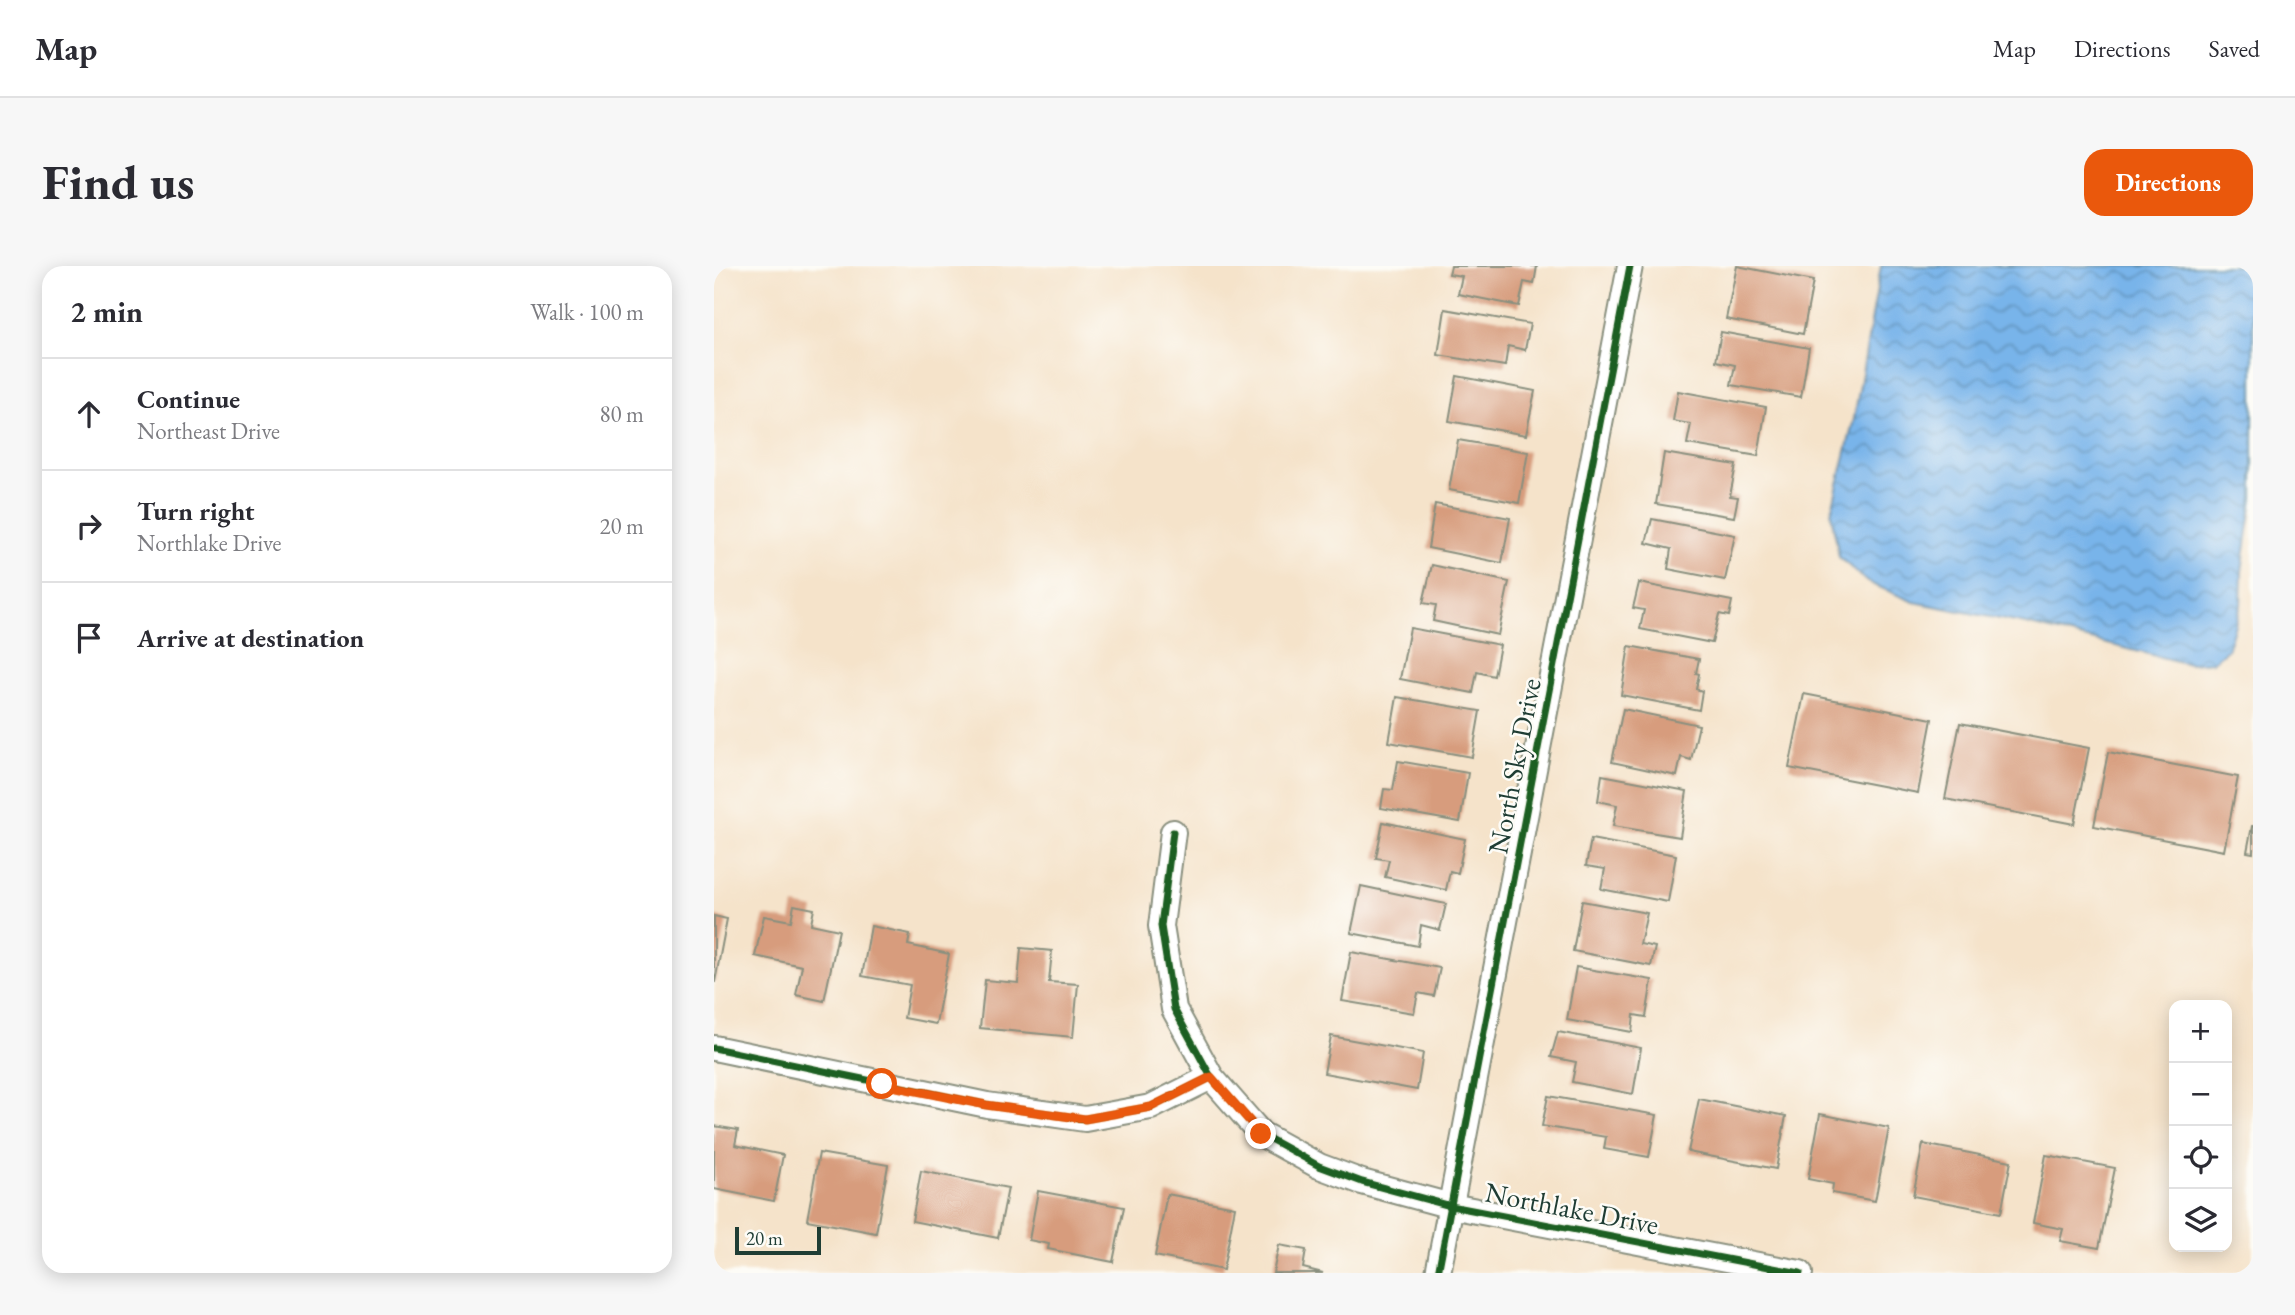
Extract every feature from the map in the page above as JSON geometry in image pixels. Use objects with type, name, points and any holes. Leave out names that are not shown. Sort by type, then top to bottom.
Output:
[{"type":"street","name":"North Sky Drive","points":[[1438,1273],[1630,266]]},
{"type":"street","name":"Northlake Drive","points":[[1173,832],[1161,926],[1174,1009],[1211,1077],[1261,1134],[1319,1166],[1362,1182],[1451,1206],[1800,1273]]},
{"type":"street","points":[[714,1048],[986,1105],[1085,1119],[1151,1107],[1211,1077]]},
{"type":"water","points":[[1881,266],[2253,266],[2253,498],[2242,571],[2241,605],[2227,650],[2212,662],[2189,664],[2026,624],[1914,602],[1867,582],[1839,557],[1831,513],[1854,419]]},
{"type":"building","points":[[1451,266],[1537,266],[1534,284],[1524,282],[1519,306],[1458,294],[1462,276],[1449,274]]},
{"type":"building","points":[[1737,266],[1813,281],[1803,334],[1726,319]]},
{"type":"building","points":[[1445,309],[1530,324],[1525,350],[1508,346],[1505,366],[1438,355]]},
{"type":"building","points":[[1721,332],[1809,348],[1801,397],[1731,385],[1735,365],[1716,361]]},
{"type":"building","points":[[1457,376],[1535,391],[1526,435],[1449,421]]},
{"type":"building","points":[[1678,391],[1766,407],[1758,456],[1687,444],[1691,424],[1673,421]]},
{"type":"building","points":[[1458,440],[1528,452],[1519,503],[1449,490]]},
{"type":"building","points":[[1664,453],[1736,465],[1730,496],[1738,497],[1734,517],[1656,504]]},
{"type":"building","points":[[1435,504],[1510,518],[1502,563],[1428,548]]},
{"type":"building","points":[[1652,519],[1735,535],[1725,580],[1668,569],[1671,549],[1646,543]]},
{"type":"building","points":[[1432,565],[1509,582],[1498,635],[1433,621],[1436,605],[1423,603]]},
{"type":"building","points":[[1639,583],[1732,601],[1729,616],[1719,614],[1712,643],[1640,629],[1644,610],[1633,608]]},
{"type":"building","points":[[1410,628],[1500,645],[1494,676],[1477,672],[1473,693],[1400,679]]},
{"type":"building","points":[[1629,646],[1699,659],[1696,689],[1702,691],[1699,710],[1621,695]]},
{"type":"building","points":[[1804,694],[1932,719],[1918,793],[1789,768]]},
{"type":"building","points":[[1397,697],[1480,711],[1472,757],[1389,742]]},
{"type":"building","points":[[1623,709],[1699,725],[1691,760],[1681,757],[1677,776],[1612,762]]},
{"type":"building","points":[[1960,723],[2089,748],[2074,824],[1945,799]]},
{"type":"building","points":[[2108,752],[2238,777],[2224,851],[2094,826]]},
{"type":"building","points":[[1398,761],[1468,773],[1460,822],[1381,808],[1384,789],[1393,790]]},
{"type":"building","points":[[1602,775],[1687,791],[1680,837],[1613,826],[1617,805],[1598,801]]},
{"type":"building","points":[[1383,822],[1465,839],[1458,873],[1450,871],[1446,890],[1385,877],[1389,860],[1376,858]]},
{"type":"building","points":[[2253,826],[2253,853],[2247,852]]},
{"type":"building","points":[[1591,839],[1676,855],[1668,902],[1601,889],[1605,869],[1586,866]]},
{"type":"building","points":[[1361,886],[1446,904],[1440,930],[1421,925],[1418,946],[1351,933]]},
{"type":"building","points":[[1582,901],[1647,913],[1640,944],[1655,947],[1651,966],[1573,951]]},
{"type":"building","points":[[794,905],[814,909],[811,924],[839,930],[824,1001],[796,995],[802,966],[755,956],[764,916],[791,921]]},
{"type":"building","points":[[714,916],[727,919],[715,982],[714,982]]},
{"type":"building","points":[[871,926],[910,934],[908,945],[949,954],[936,1024],[904,1018],[910,985],[862,976]]},
{"type":"building","points":[[1021,948],[1052,951],[1049,982],[1078,984],[1073,1037],[980,1028],[985,980],[1018,983]]},
{"type":"building","points":[[1351,952],[1440,968],[1434,996],[1418,993],[1414,1013],[1342,1001]]},
{"type":"building","points":[[1576,967],[1652,980],[1646,1017],[1634,1015],[1632,1032],[1567,1020]]},
{"type":"building","points":[[1558,1032],[1641,1048],[1633,1094],[1572,1082],[1576,1062],[1551,1057]]},
{"type":"building","points":[[1331,1036],[1423,1053],[1417,1090],[1324,1073]]},
{"type":"building","points":[[1548,1096],[1657,1115],[1649,1157],[1604,1149],[1606,1137],[1542,1126]]},
{"type":"building","points":[[1699,1099],[1786,1116],[1776,1169],[1688,1152]]},
{"type":"building","points":[[1820,1114],[1889,1128],[1875,1201],[1832,1193],[1833,1184],[1808,1179]]},
{"type":"building","points":[[714,1126],[738,1130],[735,1145],[783,1155],[774,1201],[714,1189]]},
{"type":"building","points":[[1923,1144],[2011,1161],[2001,1213],[1913,1196]]},
{"type":"building","points":[[819,1153],[888,1165],[876,1233],[807,1220]]},
{"type":"building","points":[[2046,1155],[2115,1168],[2099,1248],[2060,1241],[2063,1229],[2033,1223]]},
{"type":"building","points":[[921,1171],[1008,1188],[998,1238],[912,1221]]},
{"type":"building","points":[[1038,1191],[1124,1207],[1113,1262],[1048,1249],[1049,1244],[1029,1240]]},
{"type":"building","points":[[1167,1194],[1235,1207],[1223,1270],[1155,1256]]},
{"type":"building","points":[[1279,1245],[1306,1250],[1303,1268],[1323,1273],[1273,1273]]},
{"type":"cycle path","points":[[1438,1273],[1630,266]]},
{"type":"cycle path","points":[[1173,832],[1161,926],[1174,1009],[1211,1077],[1261,1134],[1319,1166],[1362,1182],[1451,1206],[1800,1273]]},
{"type":"cycle path","points":[[714,1048],[987,1105],[1085,1119],[1151,1107],[1211,1077]]},
{"type":"route","points":[[882,1084],[986,1105],[1085,1119],[1151,1107],[1211,1077],[1261,1134]]}]
